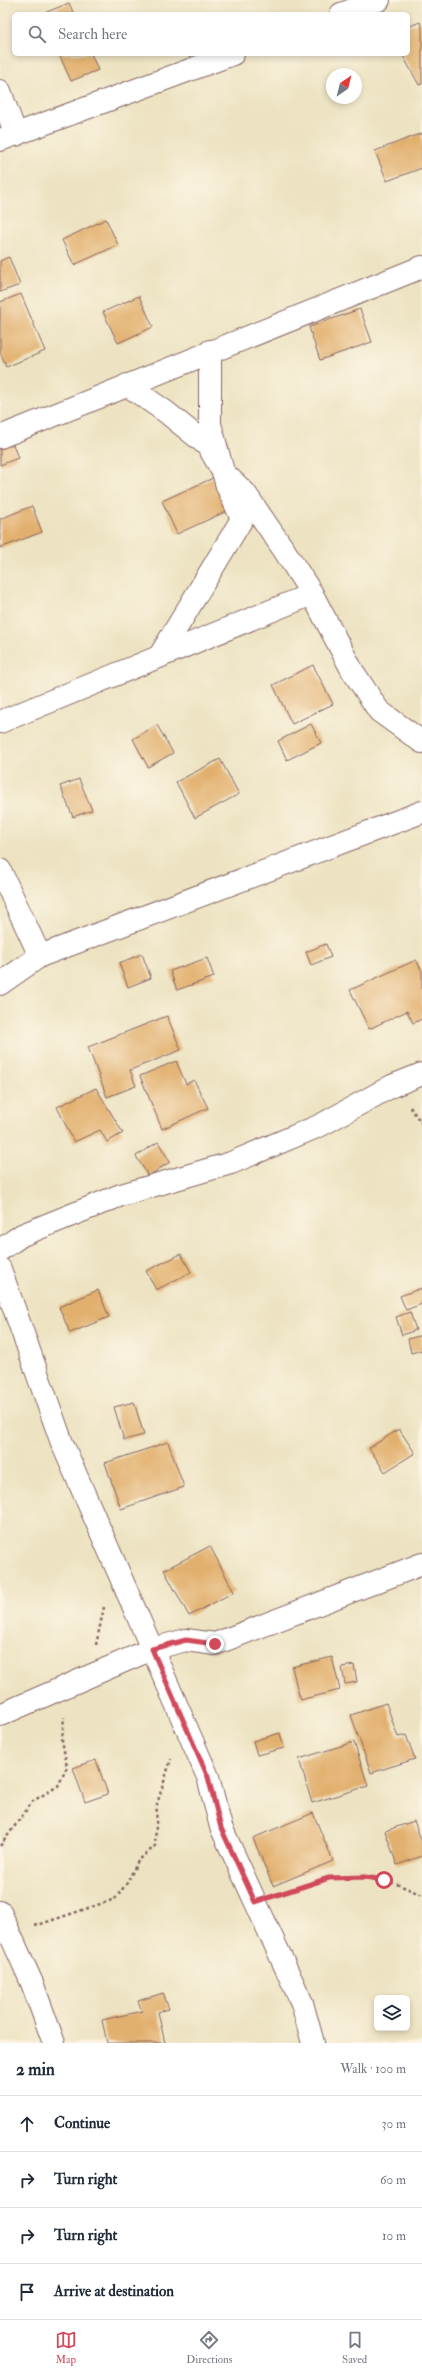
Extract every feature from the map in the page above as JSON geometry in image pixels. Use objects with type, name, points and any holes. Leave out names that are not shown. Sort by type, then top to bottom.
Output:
[{"type":"street","points":[[346,12],[379,0]]},
{"type":"street","points":[[0,91],[8,137],[228,56]]},
{"type":"street","points":[[0,437],[210,351],[422,267]]},
{"type":"street","points":[[159,657],[242,519],[223,472],[210,424],[210,351]]},
{"type":"street","points":[[127,385],[166,412],[208,446],[223,472],[245,493],[312,594],[352,670],[379,711],[422,742]]},
{"type":"street","points":[[0,722],[312,594]]},
{"type":"street","points":[[0,984],[40,956],[422,812]]},
{"type":"street","points":[[0,870],[40,956]]},
{"type":"street","points":[[0,1250],[22,1235],[121,1195],[231,1163],[321,1125],[392,1086],[422,1074]]},
{"type":"street","points":[[0,1269],[62,1442],[208,1777],[221,1828],[302,2003],[313,2043]]},
{"type":"street","points":[[0,1714],[152,1649],[186,1640],[215,1644],[422,1564]]},
{"type":"street","points":[[0,1912],[32,1983],[54,2043]]},
{"type":"path","points":[[10,1934],[115,1899],[127,1883],[138,1861],[155,1846],[157,1804],[177,1741],[185,1724]]},
{"type":"path","points":[[255,1902],[329,1878],[365,1877],[384,1880],[422,1895]]},
{"type":"building","points":[[69,3],[73,12],[47,12]]},
{"type":"building","points":[[420,22],[422,27],[422,84],[419,85],[403,56],[410,56],[410,26]]},
{"type":"building","points":[[60,56],[92,56],[98,70],[71,81]]},
{"type":"building","points":[[422,133],[422,168],[387,181],[375,151]]},
{"type":"building","points":[[106,219],[118,245],[74,265],[62,240]]},
{"type":"building","points":[[9,257],[20,285],[0,292],[0,261]]},
{"type":"building","points":[[21,294],[45,351],[6,367],[0,352],[0,302]]},
{"type":"building","points":[[139,296],[153,327],[118,343],[103,312]]},
{"type":"building","points":[[360,309],[372,342],[320,360],[309,327]]},
{"type":"building","points":[[12,442],[18,458],[0,465],[0,446]]},
{"type":"building","points":[[213,478],[227,511],[177,534],[162,501]]},
{"type":"building","points":[[32,506],[42,532],[0,548],[0,519]]},
{"type":"building","points":[[313,665],[333,704],[292,724],[273,685]]},
{"type":"building","points":[[311,724],[321,743],[287,760],[278,741]]},
{"type":"building","points":[[157,725],[173,753],[148,767],[133,739]]},
{"type":"building","points":[[220,759],[239,794],[195,818],[176,782]]},
{"type":"building","points":[[79,779],[92,810],[73,817],[60,786]]},
{"type":"building","points":[[326,944],[331,957],[311,965],[306,952]]},
{"type":"building","points":[[142,954],[151,978],[128,987],[119,963]]},
{"type":"building","points":[[207,958],[214,977],[177,990],[170,971]]},
{"type":"building","points":[[416,960],[422,971],[422,1019],[413,1023],[407,1011],[369,1029],[350,990]]},
{"type":"building","points":[[167,1016],[181,1050],[130,1070],[136,1086],[107,1097],[88,1047]]},
{"type":"building","points":[[176,1061],[186,1084],[194,1080],[208,1108],[162,1129],[140,1076]]},
{"type":"building","points":[[96,1088],[123,1133],[107,1142],[100,1130],[74,1142],[57,1107]]},
{"type":"building","points":[[158,1142],[170,1162],[148,1176],[136,1156]]},
{"type":"building","points":[[181,1254],[191,1272],[156,1290],[146,1271]]},
{"type":"building","points":[[422,1288],[422,1304],[406,1310],[400,1296]]},
{"type":"building","points":[[98,1290],[109,1317],[70,1333],[59,1307]]},
{"type":"building","points":[[410,1312],[416,1330],[402,1335],[396,1317]]},
{"type":"building","points":[[422,1335],[422,1350],[411,1353],[408,1339]]},
{"type":"building","points":[[134,1402],[144,1435],[124,1440],[114,1407]]},
{"type":"building","points":[[399,1429],[415,1453],[385,1472],[369,1448]]},
{"type":"building","points":[[168,1442],[184,1487],[121,1509],[105,1463]]},
{"type":"building","points":[[210,1546],[234,1592],[189,1616],[164,1570]]},
{"type":"building","points":[[332,1657],[340,1690],[300,1700],[292,1667]]},
{"type":"building","points":[[354,1665],[357,1682],[345,1684],[342,1667]]},
{"type":"building","points":[[386,1703],[398,1737],[406,1735],[415,1759],[371,1773],[351,1715]]},
{"type":"building","points":[[280,1733],[284,1748],[257,1755],[253,1741]]},
{"type":"building","points":[[354,1742],[368,1786],[312,1803],[299,1759]]},
{"type":"building","points":[[96,1760],[108,1794],[85,1802],[73,1768]]},
{"type":"building","points":[[313,1813],[333,1861],[273,1886],[253,1838]]},
{"type":"building","points":[[414,1821],[422,1842],[422,1856],[397,1865],[385,1831]]},
{"type":"building","points":[[163,1993],[169,2009],[158,2012],[165,2043],[107,2043],[102,2020],[142,2011],[138,2001]]},
{"type":"route","points":[[215,1644],[186,1640],[152,1649],[208,1777],[221,1828],[255,1902],[329,1878],[365,1877],[384,1880]]}]
